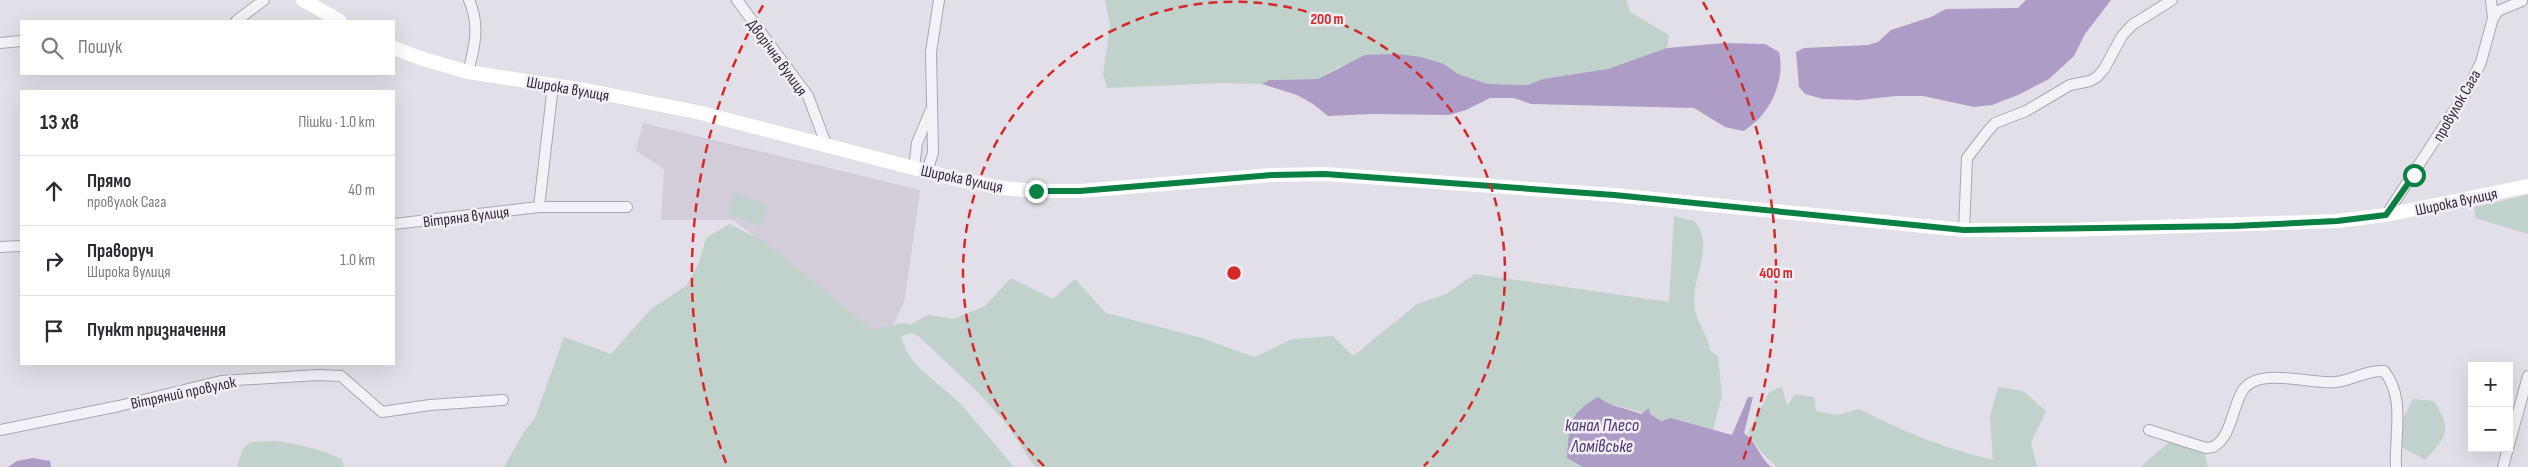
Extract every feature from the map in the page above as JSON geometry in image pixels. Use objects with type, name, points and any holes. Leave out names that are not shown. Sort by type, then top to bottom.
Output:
[{"type":"main road","points":[[303,0],[338,20]]},
{"type":"main road","name":"Широка вулиця","points":[[395,48],[468,72],[553,85],[697,112],[826,144],[920,170],[1003,188],[1036,191],[1080,191],[1272,175],[1334,175],[1614,195],[1964,230],[2234,226],[2337,221],[2386,215],[2528,186]]},
{"type":"street","points":[[237,20],[264,0]]},
{"type":"street","points":[[468,72],[477,29],[475,14],[469,0]]},
{"type":"street","name":"Дворічна вулиця","points":[[737,0],[808,96],[826,144]]},
{"type":"street","points":[[920,170],[933,153],[934,134],[930,112],[931,52],[939,0]]},
{"type":"street","points":[[1964,230],[1967,158],[1995,123],[2026,111],[2070,85],[2090,81],[2097,77],[2104,69],[2122,36],[2132,25],[2172,0]]},
{"type":"street","points":[[2490,0],[2493,18]]},
{"type":"street","points":[[2493,18],[2498,11],[2524,2]]},
{"type":"street","name":"провулок Сага","points":[[2386,215],[2467,92],[2481,62],[2493,18]]},
{"type":"street","points":[[0,42],[20,41]]},
{"type":"street","points":[[538,207],[553,85]]},
{"type":"street","points":[[920,170],[917,143],[930,112]]},
{"type":"street","name":"Вітряна вулиця","points":[[395,224],[538,207],[627,207]]},
{"type":"street","points":[[0,247],[20,246]]},
{"type":"street","points":[[2149,430],[2206,448],[2213,447],[2225,434],[2243,390],[2255,381],[2275,378],[2335,382],[2368,371],[2384,371],[2392,382],[2398,412],[2396,467]]},
{"type":"street","name":"Вітряний провулок","points":[[0,430],[119,406],[202,385],[240,379],[341,376],[382,412],[430,405],[503,400]]},
{"type":"street","points":[[2513,430],[2528,376]]},
{"type":"street","points":[[2503,467],[2507,452]]},
{"type":"shaded area","points":[[1105,0],[1626,0],[1630,12],[1669,35],[1667,48],[1608,70],[1543,79],[1528,85],[1488,84],[1458,74],[1444,64],[1340,66],[1318,79],[1269,80],[1262,84],[1221,83],[1107,88],[1103,74],[1110,26]]},
{"type":"shaded area","points":[[643,123],[920,190],[905,299],[886,342],[734,220],[661,220],[664,169],[636,151]]},
{"type":"shaded area","points":[[735,193],[768,206],[760,226],[727,213]]},
{"type":"shaded area","points":[[2528,195],[2528,234],[2475,218],[2474,207]]},
{"type":"shaded area","points":[[1674,216],[1694,221],[1700,231],[1703,242],[1703,252],[1694,298],[1696,315],[1710,350],[1718,356],[1722,396],[1713,430],[1671,418],[1661,421],[1644,413],[1607,404],[1567,458],[1583,467],[1035,467],[1005,422],[977,391],[918,336],[911,333],[901,336],[907,352],[917,366],[961,404],[1014,467],[504,467],[524,432],[535,418],[564,337],[611,354],[651,309],[687,285],[699,262],[706,238],[729,224],[763,241],[872,330],[901,323],[911,324],[929,315],[953,319],[985,306],[1011,278],[1053,299],[1075,279],[1106,313],[1202,338],[1254,357],[1292,339],[1333,336],[1353,356],[1417,304],[1446,294],[1475,274],[1669,302]]},
{"type":"shaded area","points":[[1782,387],[1787,406],[1795,394],[1814,397],[1816,411],[1837,415],[1859,409],[1924,439],[1993,460],[1990,416],[1998,387],[2023,391],[2046,411],[2031,443],[2037,467],[1777,467],[1762,453],[1748,433],[1769,392]]},
{"type":"shaded area","points":[[2413,399],[2434,401],[2445,426],[2443,438],[2425,460],[2402,447],[2403,419]]},
{"type":"shaded area","points":[[276,441],[302,445],[326,452],[342,459],[344,467],[237,467],[242,450],[250,442]]},
{"type":"shaded area","points":[[2171,441],[2204,451],[2208,467],[2140,467]]},
{"type":"water","points":[[2026,0],[2111,0],[2085,34],[2074,56],[2049,79],[2018,95],[1992,105],[1974,107],[1923,96],[1896,96],[1860,100],[1823,99],[1805,94],[1799,87],[1796,52],[1804,48],[1868,45],[1878,42],[1891,30],[1931,17],[1946,9],[2018,8]]},
{"type":"water","points":[[1724,43],[1765,44],[1779,52],[1781,63],[1780,75],[1773,97],[1761,117],[1743,131],[1725,127],[1694,108],[1531,104],[1514,98],[1490,98],[1466,110],[1449,115],[1373,114],[1328,116],[1313,104],[1297,95],[1262,84],[1269,80],[1318,79],[1365,55],[1397,54],[1421,57],[1444,64],[1458,74],[1488,84],[1528,85],[1543,79],[1608,69],[1667,48]]},
{"type":"water","name":"канал Плесо Ломівське","points":[[1598,397],[1613,405],[1641,414],[1649,408],[1650,414],[1661,421],[1671,418],[1732,435],[1748,397],[1753,397],[1744,433],[1771,467],[1583,467],[1567,458],[1570,429],[1575,415],[1580,409]]},
{"type":"water","points":[[33,458],[50,461],[51,467],[8,467],[17,461]]},
{"type":"route","points":[[1036,191],[1080,191],[1272,175],[1325,174],[1614,195],[1964,230],[2065,230],[2234,226],[2337,221],[2386,215],[2414,175]]}]
